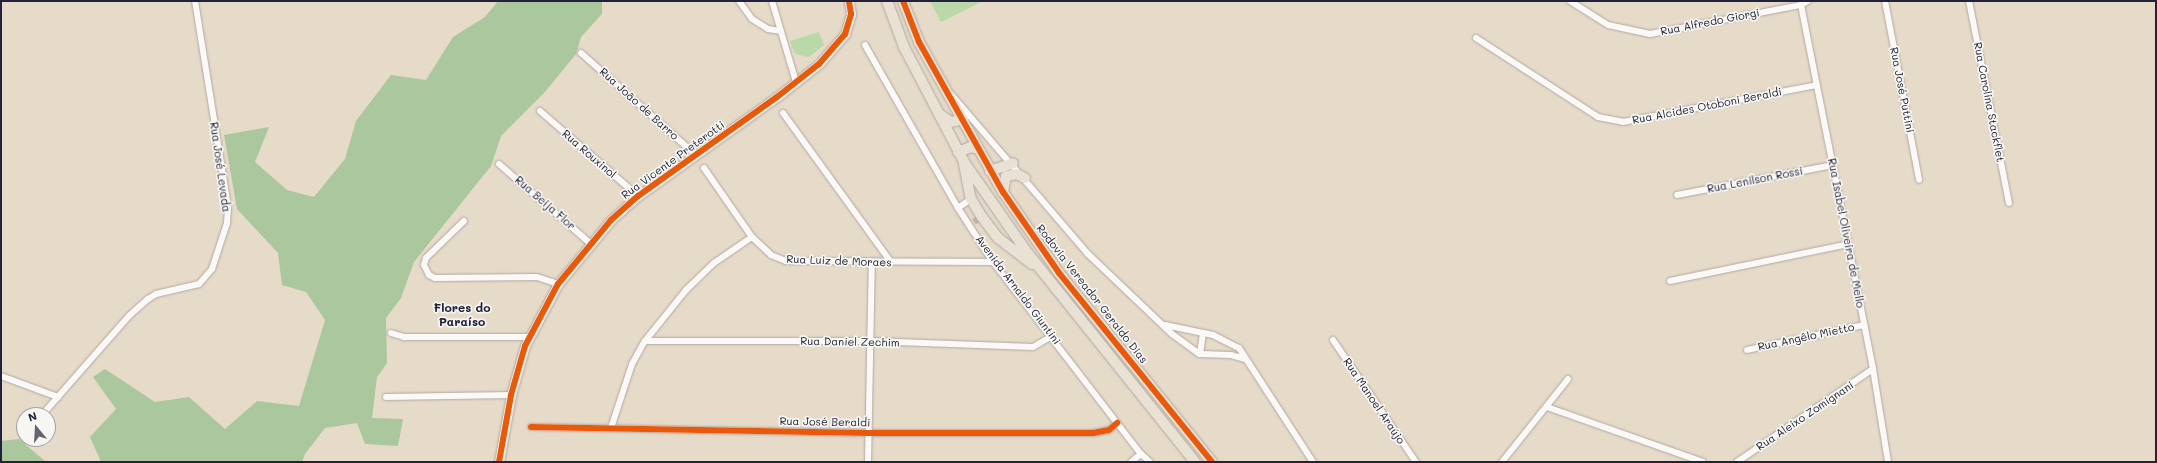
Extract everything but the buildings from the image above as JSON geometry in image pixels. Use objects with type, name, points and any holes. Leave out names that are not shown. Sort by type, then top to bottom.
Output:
[{"type":"main road","points":[[887,1],[904,47],[936,111],[964,162],[1042,271],[1195,462]]},
{"type":"main road","name":"Rodovia Vereador Geraldo Dias","points":[[903,1],[920,42],[943,86],[1003,192],[1059,273],[1212,462]]},
{"type":"main road","points":[[936,111],[945,120],[951,122],[962,119]]},
{"type":"main road","points":[[958,152],[971,147],[978,149]]},
{"type":"main road","points":[[964,162],[976,221],[1042,271]]},
{"type":"main road","points":[[990,171],[1013,163]]},
{"type":"main road","points":[[1003,192],[1006,176],[1010,174],[1025,178]]},
{"type":"street","name":"Rua José Levada","points":[[49,407],[130,315],[148,299],[161,292],[200,284],[212,269],[227,223],[228,207],[195,1]]},
{"type":"street","points":[[739,1],[752,18],[768,29],[780,31]]},
{"type":"street","points":[[772,1],[796,82]]},
{"type":"street","name":"Rua Vicente Preterotti","points":[[499,462],[511,395],[529,337],[558,284],[590,243],[611,220],[638,196],[819,64],[845,34],[851,14],[849,1]]},
{"type":"street","name":"Rua Alfredo Giorgi","points":[[1570,1],[1608,25],[1650,34],[1801,5],[1808,1]]},
{"type":"street","name":"Rua José Puttini","points":[[1885,1],[1919,180]]},
{"type":"street","name":"Rua Carolina Stackflet","points":[[1969,1],[2009,203]]},
{"type":"street","name":"Rua Isabel Oliveira de Mello","points":[[1801,5],[1873,369],[1888,462]]},
{"type":"street","name":"Rua Alcides Otoboni Beraldi","points":[[1476,38],[1598,117],[1623,122],[1817,85]]},
{"type":"street","name":"Avenida Arnaldo Giuntini","points":[[865,45],[958,208],[976,221],[993,262],[1052,336],[1141,454],[1150,462]]},
{"type":"street","name":"Rua João de Barro","points":[[581,53],[696,155]]},
{"type":"street","points":[[943,86],[962,104],[1013,163],[1088,254],[1188,348],[1200,354],[1231,355],[1245,359]]},
{"type":"street","name":"Rua Rouxinol","points":[[540,111],[638,196]]},
{"type":"street","points":[[783,113],[891,262]]},
{"type":"street","name":"Rua Beija Flor","points":[[499,164],[590,243]]},
{"type":"street","name":"Rua Lenilson Rossi","points":[[1677,195],[1833,164]]},
{"type":"street","name":"Rua Luiz de Moraes","points":[[704,168],[752,237],[771,255],[786,261],[993,262]]},
{"type":"street","points":[[958,208],[971,200]]},
{"type":"street","points":[[464,221],[426,258],[424,265],[429,276],[434,278],[537,277],[558,284]]},
{"type":"street","points":[[611,428],[632,364],[644,341],[692,284],[714,263],[752,237]]},
{"type":"street","points":[[1670,281],[1848,244]]},
{"type":"street","points":[[868,462],[872,262]]},
{"type":"street","points":[[1165,325],[1223,339],[1239,348],[1313,462]]},
{"type":"street","name":"Rua Angêlo Mietto","points":[[1747,350],[1864,325]]},
{"type":"street","points":[[391,333],[404,337],[529,337]]},
{"type":"street","points":[[1200,354],[1203,333]]},
{"type":"street","name":"Rua Daniel Zechim","points":[[644,341],[871,342],[1033,347],[1052,336]]},
{"type":"street","name":"Rua Manoel Araújo","points":[[1333,340],[1416,462]]},
{"type":"street","name":"Rua Aleixo Zomignani","points":[[1737,462],[1873,369]]},
{"type":"street","points":[[1,376],[58,397]]},
{"type":"street","points":[[1502,462],[1568,379]]},
{"type":"street","points":[[386,397],[511,395]]},
{"type":"street","points":[[1547,407],[1703,462]]},
{"type":"street","name":"Rua José Beraldi","points":[[530,427],[869,433],[1093,433],[1109,430],[1118,423]]},
{"type":"street","points":[[1131,462],[1141,454]]},
{"type":"green space","points":[[498,1],[602,1],[602,14],[581,37],[576,54],[544,93],[501,136],[491,166],[414,262],[401,298],[386,318],[387,363],[377,377],[372,418],[403,419],[398,446],[365,444],[357,423],[325,428],[305,454],[302,462],[101,462],[90,437],[116,409],[93,377],[105,369],[155,402],[189,397],[225,429],[257,401],[299,406],[325,320],[306,292],[282,285],[278,253],[237,209],[224,135],[269,127],[255,162],[287,190],[314,197],[345,159],[356,121],[391,75],[426,80],[453,37],[485,17]]},
{"type":"green space","points":[[930,1],[983,1],[941,22]]},
{"type":"green space","points":[[819,32],[824,45],[809,57],[795,54],[790,41]]},
{"type":"green space","points":[[16,439],[16,447],[28,447],[46,462],[1,462],[1,441]]},
{"type":"tunnel","points":[[974,222],[978,219]]},
{"type":"cycle path","points":[[499,462],[511,395],[525,346],[558,284],[611,220],[638,196],[777,97],[819,64],[845,34],[851,14],[849,1]]},
{"type":"cycle path","points":[[903,1],[919,42],[1003,192],[1059,273],[1212,462]]},
{"type":"cycle path","points":[[531,427],[869,433],[1093,433],[1109,430],[1117,423]]},
{"type":"district","name":"Flores do Paraíso","points":[[462,315]]}]
